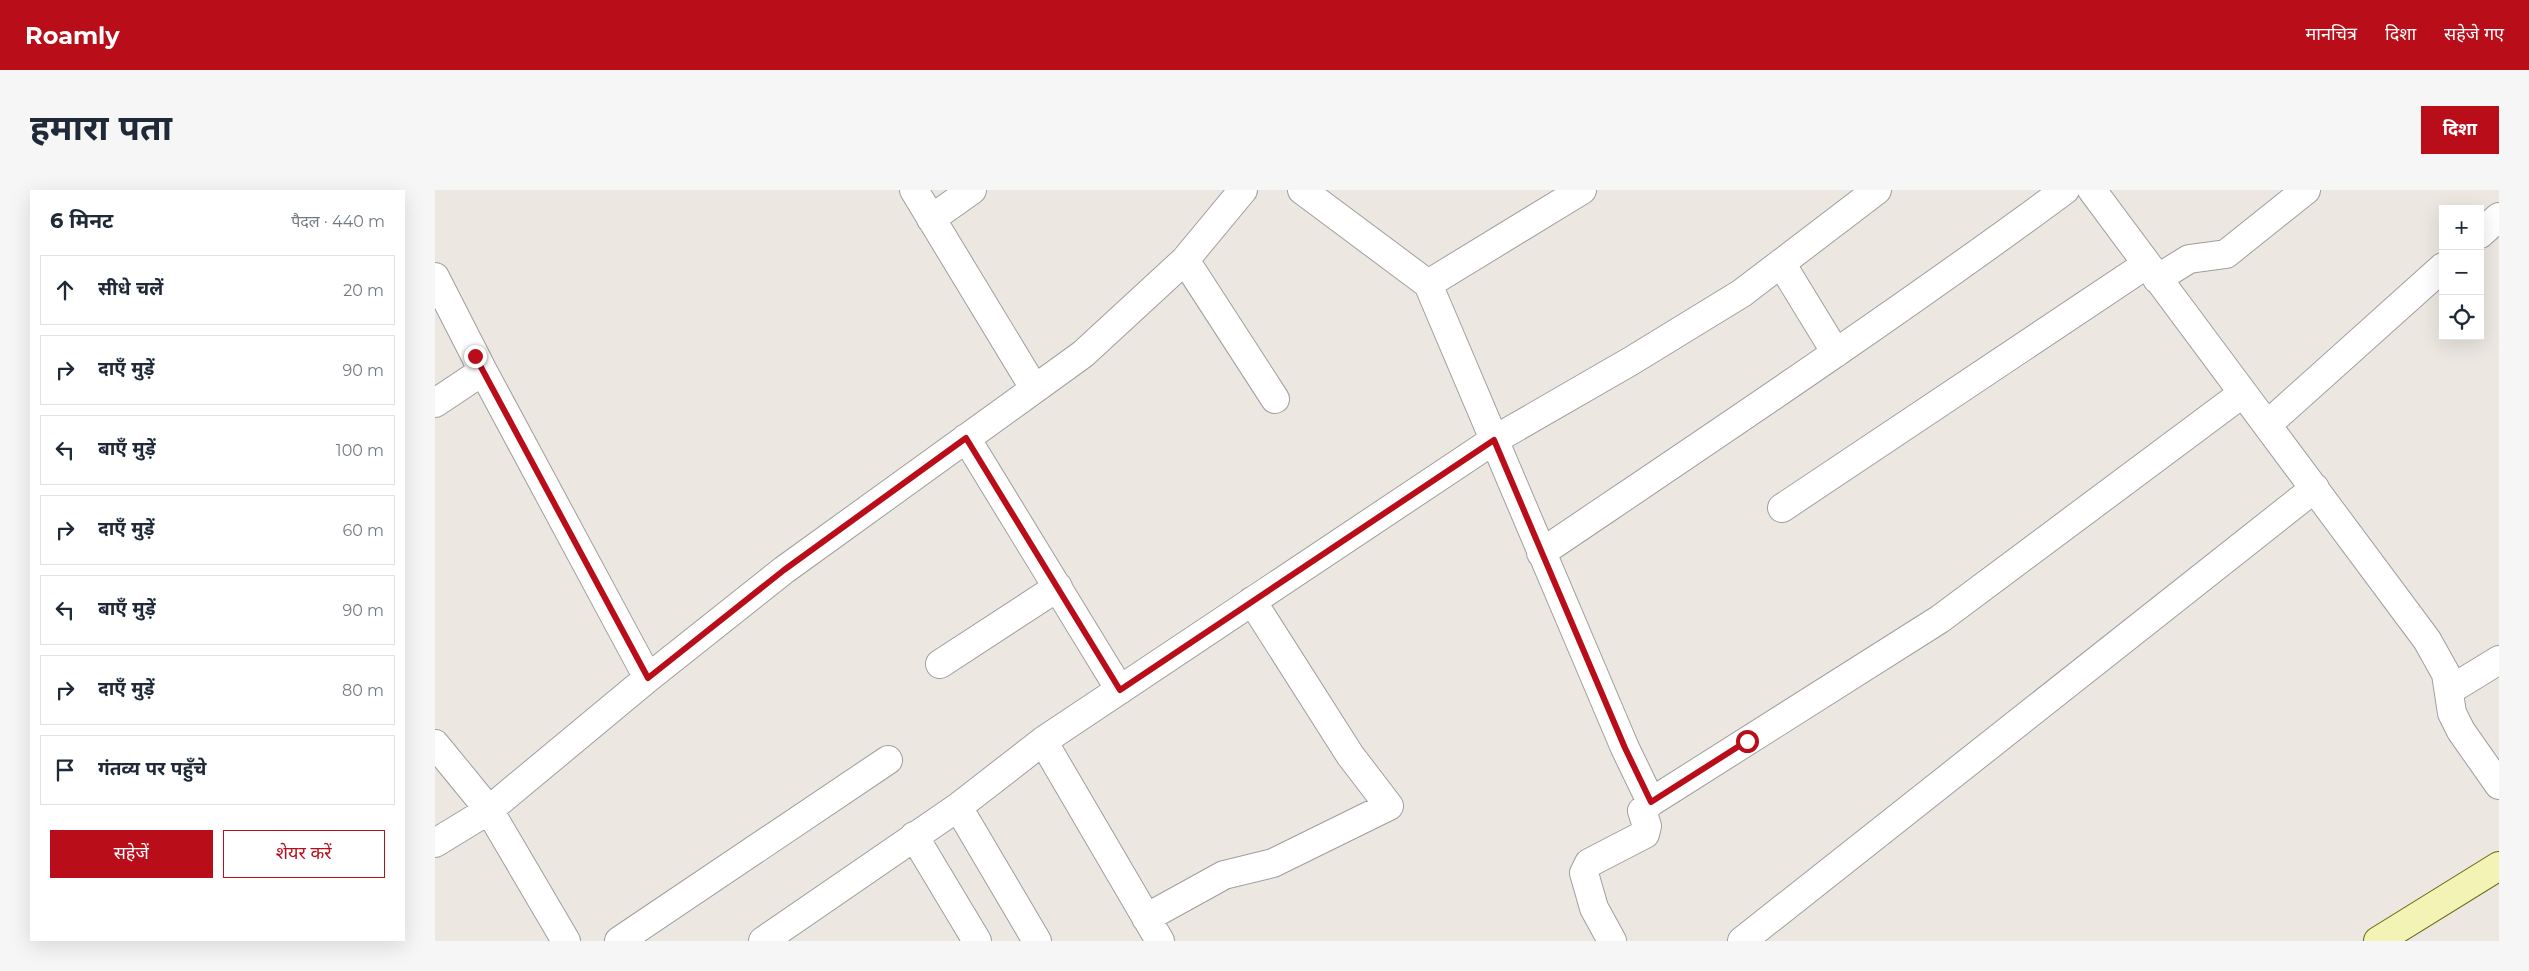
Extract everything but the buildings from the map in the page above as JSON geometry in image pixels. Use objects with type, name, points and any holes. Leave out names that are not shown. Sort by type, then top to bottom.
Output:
[{"type":"street","points":[[914,190],[1034,388]]},
{"type":"street","points":[[931,218],[972,190]]},
{"type":"street","points":[[435,843],[489,810],[648,678],[784,570],[1095,343],[1185,260],[1243,190]]},
{"type":"street","points":[[1302,190],[1428,284],[1625,748],[1651,802]]},
{"type":"street","points":[[1428,284],[1582,190]]},
{"type":"street","points":[[763,941],[914,836],[958,808],[1043,741],[1494,440],[1663,342],[1742,293],[1877,190]]},
{"type":"street","points":[[1541,552],[1955,271],[2065,190]]},
{"type":"street","points":[[2092,190],[2427,640],[2446,674],[2450,690],[2452,714],[2461,731],[2499,785]]},
{"type":"street","points":[[1782,508],[2152,272],[2189,260],[2225,254],[2306,190]]},
{"type":"street","points":[[2484,230],[2499,217]]},
{"type":"street","points":[[1185,260],[1275,399]]},
{"type":"street","points":[[1781,263],[1836,353]]},
{"type":"street","points":[[2267,424],[2439,272]]},
{"type":"street","points":[[435,278],[648,678]]},
{"type":"street","points":[[435,403],[483,371]]},
{"type":"street","points":[[1612,941],[1594,908],[1584,873],[1589,863],[1645,834],[1647,826],[1642,811],[1651,802],[1940,619],[2243,393]]},
{"type":"street","points":[[966,438],[1120,690]]},
{"type":"street","points":[[1742,941],[2315,488]]},
{"type":"street","points":[[940,664],[1058,587]]},
{"type":"street","points":[[1145,918],[1224,875],[1273,863],[1389,806],[1350,755],[1252,601]]},
{"type":"street","points":[[2450,690],[2499,660]]},
{"type":"street","points":[[1043,741],[1160,941]]},
{"type":"street","points":[[435,744],[489,810],[566,941]]},
{"type":"street","points":[[619,941],[888,760]]},
{"type":"street","points":[[958,808],[1037,941]]},
{"type":"street","points":[[914,836],[977,941]]},
{"type":"street","points":[[2377,941],[2499,866]]},
{"type":"route","points":[[475,356],[648,678],[784,570],[966,438],[1120,690],[1494,440],[1625,748],[1651,802],[1747,741]]}]
